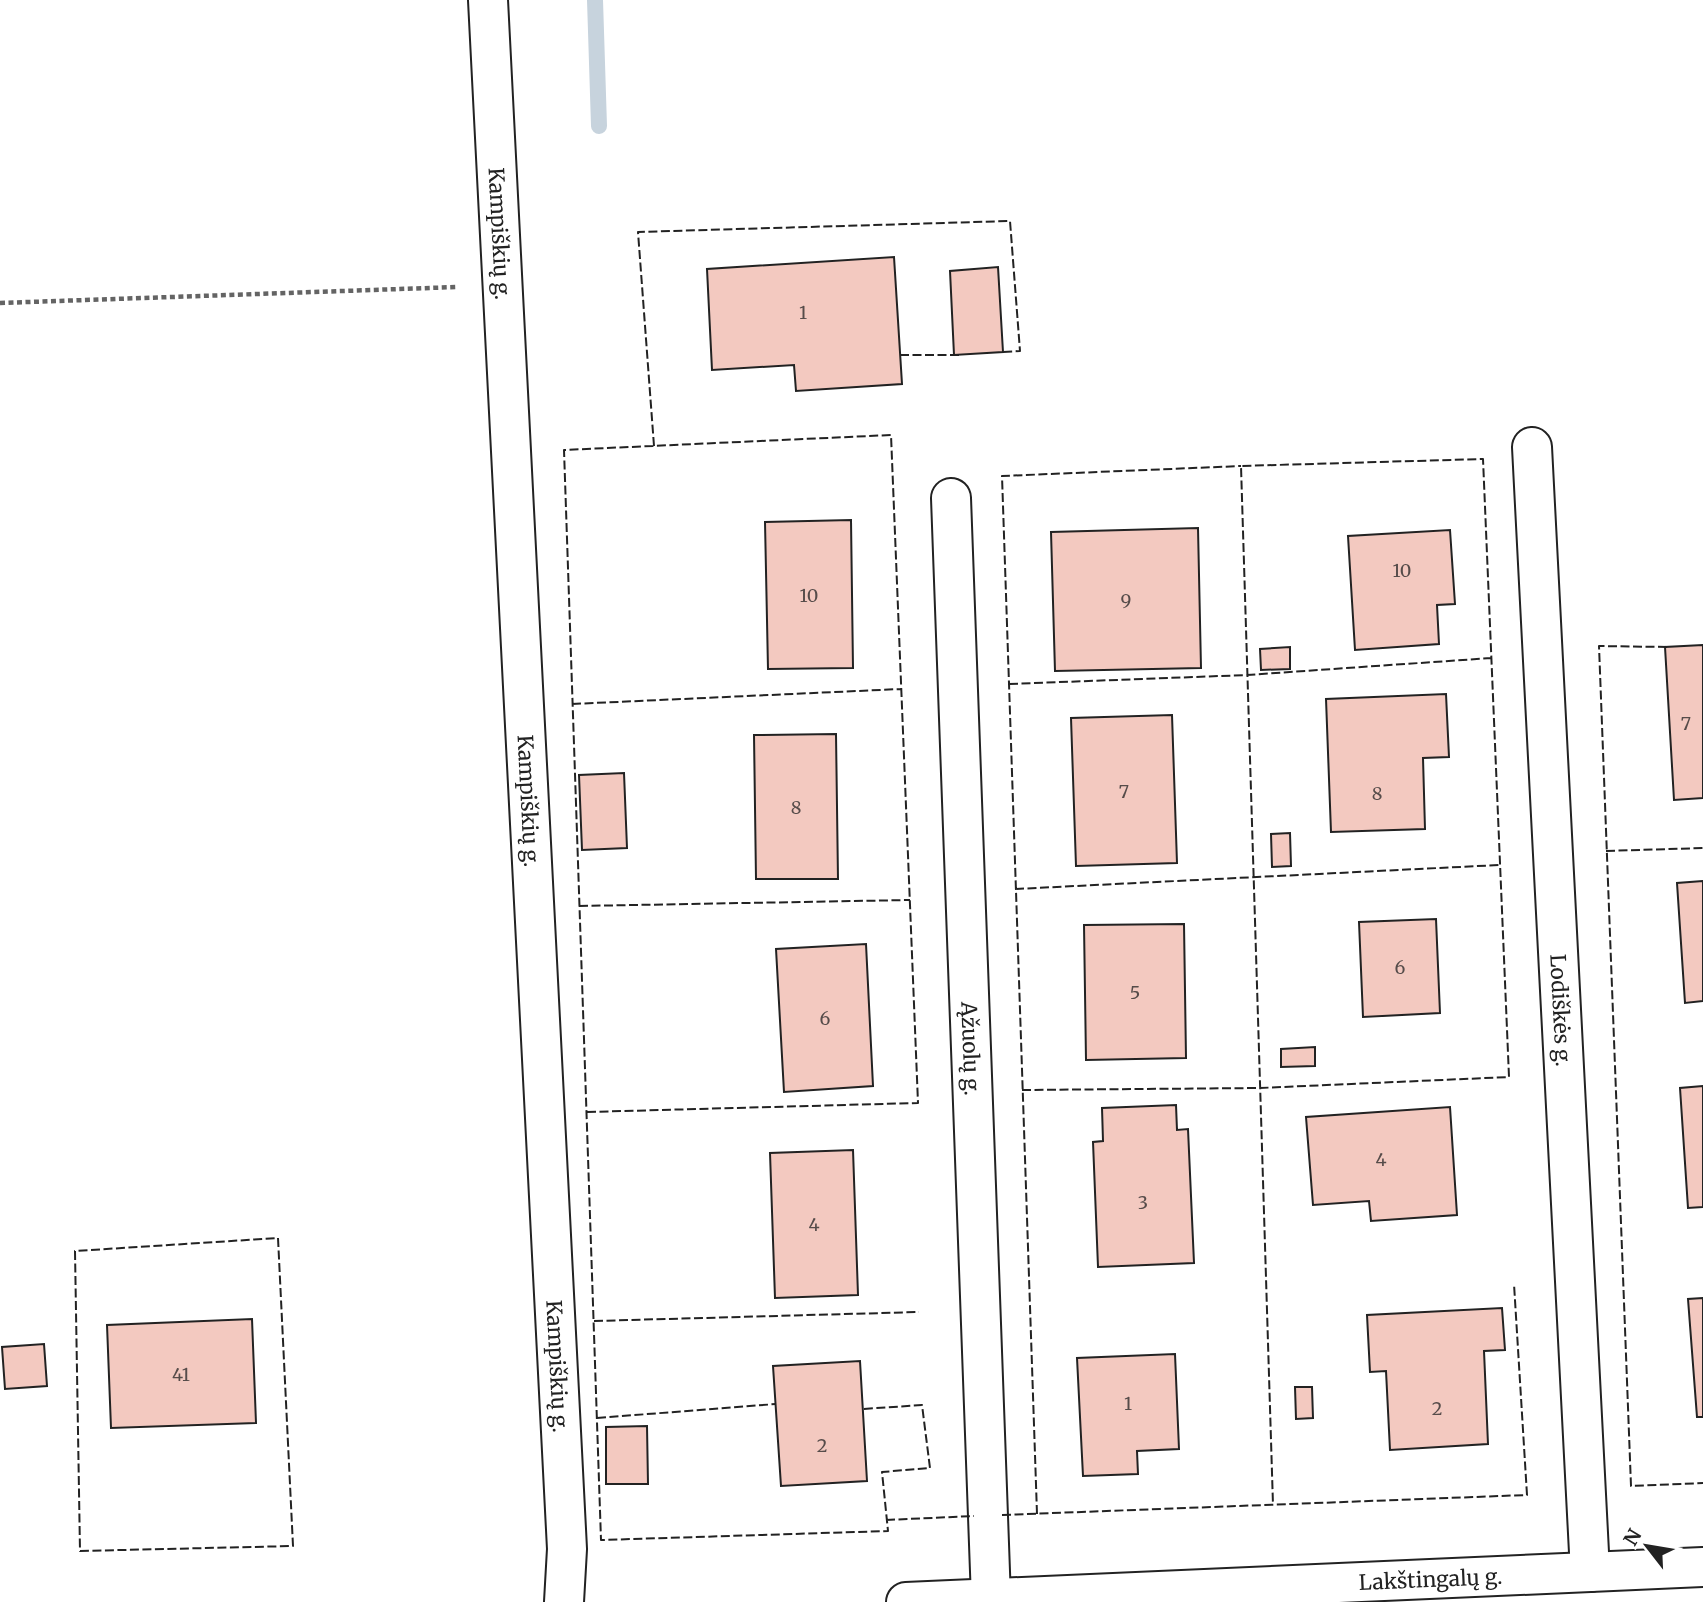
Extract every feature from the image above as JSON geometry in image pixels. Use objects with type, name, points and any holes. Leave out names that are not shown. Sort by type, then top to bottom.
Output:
[{"type":"street","name":"Kampiškių g.","points":[[488,0],[567,1549],[564,1602]]},
{"type":"street","name":"Lodiškės g.","points":[[1532,447],[1590,1572]]},
{"type":"street","name":"Ąžuolų g.","points":[[951,498],[991,1599]]},
{"type":"street","name":"Lakštingalų g.","points":[[906,1602],[1703,1567]]},
{"type":"path","points":[[0,303],[502,285]]},
{"type":"building","points":[[894,257],[902,384],[796,391],[794,365],[712,370],[707,269]]},
{"type":"building","points":[[998,267],[1003,352],[954,355],[950,271]]},
{"type":"building","points":[[851,520],[853,668],[768,669],[765,522]]},
{"type":"building","points":[[1198,528],[1201,668],[1055,671],[1051,532]]},
{"type":"building","points":[[1450,530],[1455,604],[1437,605],[1439,644],[1355,650],[1348,536]]},
{"type":"building","points":[[1703,645],[1703,798],[1674,800],[1665,647]]},
{"type":"building","points":[[1290,647],[1290,669],[1261,670],[1260,649]]},
{"type":"building","points":[[1446,694],[1449,757],[1423,758],[1425,829],[1331,832],[1326,699]]},
{"type":"building","points":[[1172,715],[1177,863],[1076,866],[1071,718]]},
{"type":"building","points":[[836,734],[838,879],[756,879],[754,735]]},
{"type":"building","points":[[624,773],[627,848],[582,850],[579,775]]},
{"type":"building","points":[[1290,833],[1291,866],[1272,867],[1271,834]]},
{"type":"building","points":[[1703,881],[1703,1001],[1685,1003],[1677,883]]},
{"type":"building","points":[[1436,919],[1440,1013],[1363,1017],[1359,922]]},
{"type":"building","points":[[1184,924],[1186,1058],[1086,1060],[1084,925]]},
{"type":"building","points":[[866,944],[873,1086],[784,1092],[776,949]]},
{"type":"building","points":[[1315,1047],[1315,1066],[1281,1067],[1281,1049]]},
{"type":"building","points":[[1703,1086],[1703,1207],[1688,1208],[1680,1088]]},
{"type":"building","points":[[1176,1105],[1177,1130],[1188,1129],[1194,1263],[1098,1267],[1093,1142],[1103,1141],[1102,1108]]},
{"type":"building","points":[[1450,1107],[1457,1215],[1371,1221],[1369,1201],[1313,1205],[1306,1117]]},
{"type":"building","points":[[853,1150],[858,1295],[775,1298],[770,1153]]},
{"type":"building","points":[[1703,1298],[1703,1417],[1697,1417],[1688,1299]]},
{"type":"building","points":[[1502,1308],[1505,1350],[1484,1351],[1488,1444],[1390,1450],[1386,1371],[1370,1372],[1367,1315]]},
{"type":"building","points":[[252,1319],[256,1423],[111,1428],[107,1325]]},
{"type":"building","points":[[44,1344],[47,1386],[5,1389],[2,1347]]},
{"type":"building","points":[[1175,1354],[1179,1449],[1137,1451],[1138,1474],[1083,1476],[1077,1358]]},
{"type":"building","points":[[860,1361],[867,1481],[781,1486],[773,1366]]},
{"type":"building","points":[[1295,1387],[1312,1387],[1313,1418],[1296,1419]]},
{"type":"building","points":[[647,1426],[648,1484],[606,1484],[606,1427]]},
{"type":"waterway","points":[[595,0],[599,126]]},
{"type":"fence","points":[[654,446],[638,232],[1010,221],[1020,351],[1001,352]]},
{"type":"fence","points":[[900,355],[959,355]]},
{"type":"fence","points":[[587,1112],[918,1103],[891,435],[564,450],[601,1540],[888,1531],[882,1472],[930,1468],[922,1405],[863,1409]]},
{"type":"fence","points":[[1022,1090],[1260,1088],[1509,1077],[1483,459],[1241,466],[1273,1505]]},
{"type":"fence","points":[[1037,1514],[1002,476],[1241,466]]},
{"type":"fence","points":[[1667,647],[1599,646],[1631,1486],[1703,1483]]},
{"type":"fence","points":[[1009,684],[1247,675],[1491,658]]},
{"type":"fence","points":[[572,704],[901,689]]},
{"type":"fence","points":[[1606,851],[1703,848]]},
{"type":"fence","points":[[1015,889],[1499,865]]},
{"type":"fence","points":[[579,906],[910,900]]},
{"type":"fence","points":[[278,1238],[293,1546],[80,1551],[75,1251],[278,1238]]},
{"type":"fence","points":[[1002,1515],[1527,1495],[1514,1284]]},
{"type":"fence","points":[[594,1321],[919,1312]]},
{"type":"fence","points":[[597,1418],[776,1404]]},
{"type":"fence","points":[[886,1520],[974,1516]]}]
